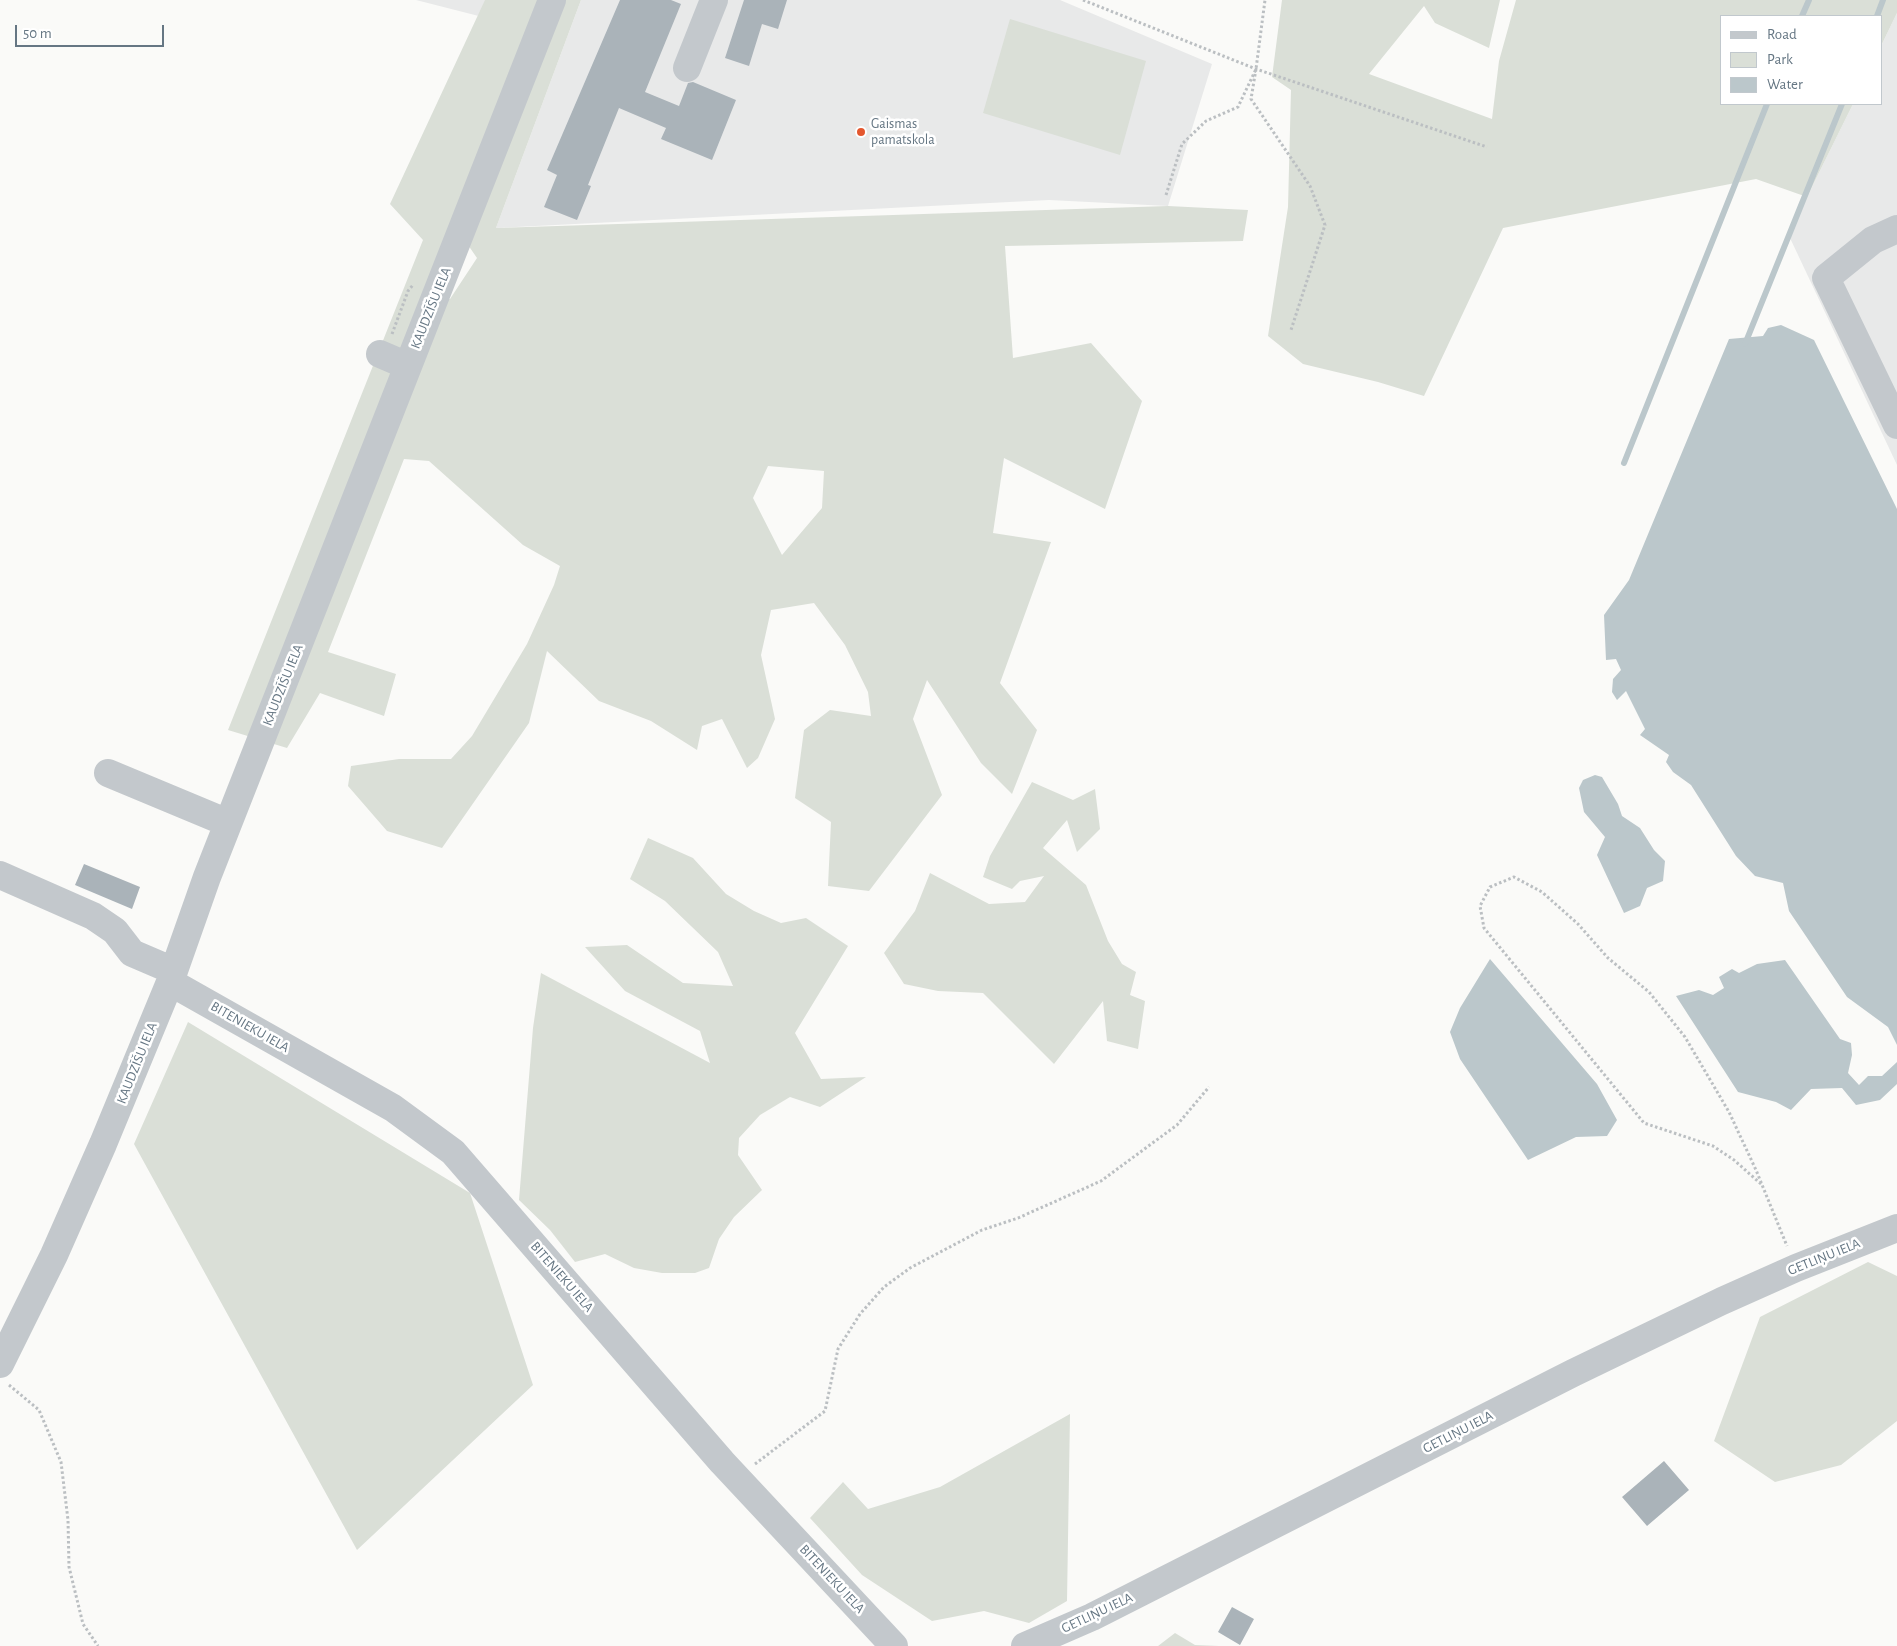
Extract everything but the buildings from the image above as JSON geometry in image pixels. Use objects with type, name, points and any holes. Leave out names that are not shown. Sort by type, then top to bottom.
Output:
[{"type":"street","name":"KAUDZĪŠU IELA","points":[[4,1374],[103,1144],[172,976],[228,823],[552,0]]},
{"type":"street","points":[[686,68],[714,0]]},
{"type":"street","points":[[1897,228],[1873,240],[1826,278],[1897,425]]},
{"type":"street","points":[[380,354],[408,366]]},
{"type":"street","points":[[108,773],[228,823]]},
{"type":"street","name":"BITENIEKU IELA","points":[[0,875],[104,923],[120,936],[132,954],[393,1108],[453,1152],[737,1478],[894,1646]]},
{"type":"street","name":"GETLIŅU IELA","points":[[1025,1646],[1110,1608],[1574,1373],[1796,1268],[1897,1228]]},
{"type":"path","points":[[1083,0],[1256,69],[1487,148]]},
{"type":"path","points":[[1265,0],[1251,100],[1310,186],[1325,225],[1291,330]]},
{"type":"path","points":[[1166,195],[1182,144],[1206,121],[1238,107],[1256,69]]},
{"type":"path","points":[[1761,1184],[1734,1160],[1713,1146],[1644,1123],[1484,928],[1480,906],[1490,887],[1514,877],[1542,892],[1578,924],[1608,958],[1650,992],[1685,1037],[1729,1112],[1761,1184],[1796,1268]]},
{"type":"path","points":[[737,1478],[825,1411],[838,1349],[860,1314],[884,1287],[910,1268],[982,1230],[1018,1218],[1101,1181],[1177,1125],[1209,1087]]},
{"type":"path","points":[[4,1374],[39,1410],[61,1462],[68,1520],[69,1567],[83,1624],[98,1646]]},
{"type":"shaded area","points":[[416,0],[519,0],[510,24]]},
{"type":"shaded area","name":"Gaismas pamatskola","points":[[581,0],[1060,0],[1212,64],[1168,206],[1049,200],[496,228]]},
{"type":"shaded area","points":[[1897,13],[1897,465],[1790,238],[1807,197],[1853,105],[1882,105],[1882,44]]},
{"type":"green space","points":[[485,0],[581,0],[496,228],[1168,206],[1248,210],[1243,241],[1005,246],[1013,358],[1091,343],[1142,401],[1105,509],[1004,458],[993,533],[1051,542],[1000,683],[1037,730],[1012,794],[981,763],[927,680],[913,719],[942,795],[869,891],[828,886],[831,822],[795,798],[804,730],[830,710],[871,716],[868,692],[845,645],[814,603],[771,610],[761,655],[775,719],[758,758],[747,768],[722,719],[702,726],[697,750],[651,721],[599,701],[547,651],[529,723],[442,848],[387,831],[348,786],[351,766],[399,759],[451,759],[472,736],[527,644],[554,585],[560,566],[523,545],[429,461],[404,459],[328,652],[396,674],[384,716],[320,693],[287,748],[228,730],[423,240],[390,204]],"holes":[[[457,229],[477,258],[450,299],[424,300]],[[768,466],[824,471],[822,508],[782,555],[753,498]]]},
{"type":"green space","points":[[1282,0],[1500,0],[1489,48],[1435,23],[1424,6],[1369,74],[1492,119],[1499,61],[1516,0],[1897,0],[1897,13],[1882,44],[1882,15],[1720,15],[1720,105],[1853,105],[1807,197],[1756,179],[1503,228],[1424,396],[1378,382],[1303,364],[1268,336],[1288,207],[1291,90],[1272,77]]},
{"type":"green space","points":[[1010,19],[1146,61],[1120,155],[983,113]]},
{"type":"green space","points":[[1032,782],[1073,800],[1095,789],[1100,829],[1077,852],[1067,820],[1043,848],[1086,885],[1108,941],[1122,964],[1136,972],[1130,995],[1145,1001],[1138,1049],[1107,1041],[1103,1001],[1054,1064],[983,993],[938,991],[904,984],[884,953],[915,911],[930,873],[989,904],[1025,902],[1044,876],[1020,881],[1012,889],[983,877],[990,856]]},
{"type":"green space","points":[[648,838],[693,858],[726,894],[754,911],[781,923],[806,918],[848,946],[795,1033],[821,1079],[866,1077],[820,1107],[790,1097],[760,1115],[739,1138],[738,1155],[762,1190],[734,1217],[719,1239],[709,1268],[695,1273],[662,1273],[634,1268],[605,1254],[575,1262],[550,1230],[519,1200],[533,1028],[541,973],[710,1063],[700,1031],[625,991],[585,947],[627,945],[683,983],[733,986],[718,952],[665,901],[630,879]]},
{"type":"green space","points":[[188,1022],[470,1193],[533,1385],[357,1550],[134,1144]]},
{"type":"green space","points":[[1868,1262],[1897,1276],[1897,1421],[1841,1465],[1775,1482],[1714,1441],[1760,1317]]},
{"type":"green space","points":[[1070,1414],[1067,1601],[1029,1623],[984,1611],[932,1621],[862,1575],[810,1518],[843,1482],[868,1509],[940,1487]]},
{"type":"green space","points":[[1175,1633],[1195,1645],[1219,1646],[1158,1646]]},
{"type":"water","points":[[1781,325],[1814,340],[1897,509],[1897,1045],[1888,1027],[1847,997],[1789,911],[1783,883],[1755,876],[1736,856],[1691,785],[1673,772],[1666,762],[1669,755],[1640,735],[1645,729],[1626,691],[1617,700],[1612,692],[1613,679],[1621,670],[1616,659],[1606,660],[1604,615],[1629,580],[1729,339],[1763,336],[1768,328]]},
{"type":"water","points":[[1595,775],[1602,777],[1618,804],[1622,816],[1640,828],[1654,850],[1665,861],[1663,881],[1647,888],[1640,906],[1624,913],[1597,855],[1605,837],[1584,812],[1579,788],[1583,780]]},
{"type":"water","points":[[1490,959],[1597,1084],[1617,1120],[1607,1136],[1576,1137],[1528,1160],[1460,1059],[1450,1032],[1460,1008]]},
{"type":"water","points":[[1785,960],[1840,1039],[1851,1043],[1852,1055],[1848,1073],[1859,1085],[1868,1076],[1882,1076],[1897,1062],[1897,1084],[1880,1100],[1856,1105],[1842,1088],[1811,1089],[1791,1110],[1776,1102],[1738,1092],[1676,996],[1699,990],[1713,995],[1724,988],[1719,977],[1732,969],[1739,973],[1757,964]]},
{"type":"waterway","points":[[1802,15],[1809,0]]},
{"type":"waterway","points":[[1877,15],[1883,0]]},
{"type":"waterway","points":[[1624,463],[1767,105]]},
{"type":"waterway","points":[[1745,344],[1842,105]]},
{"type":"place","name":"Gaismas pamatskola","points":[[861,132]]}]
